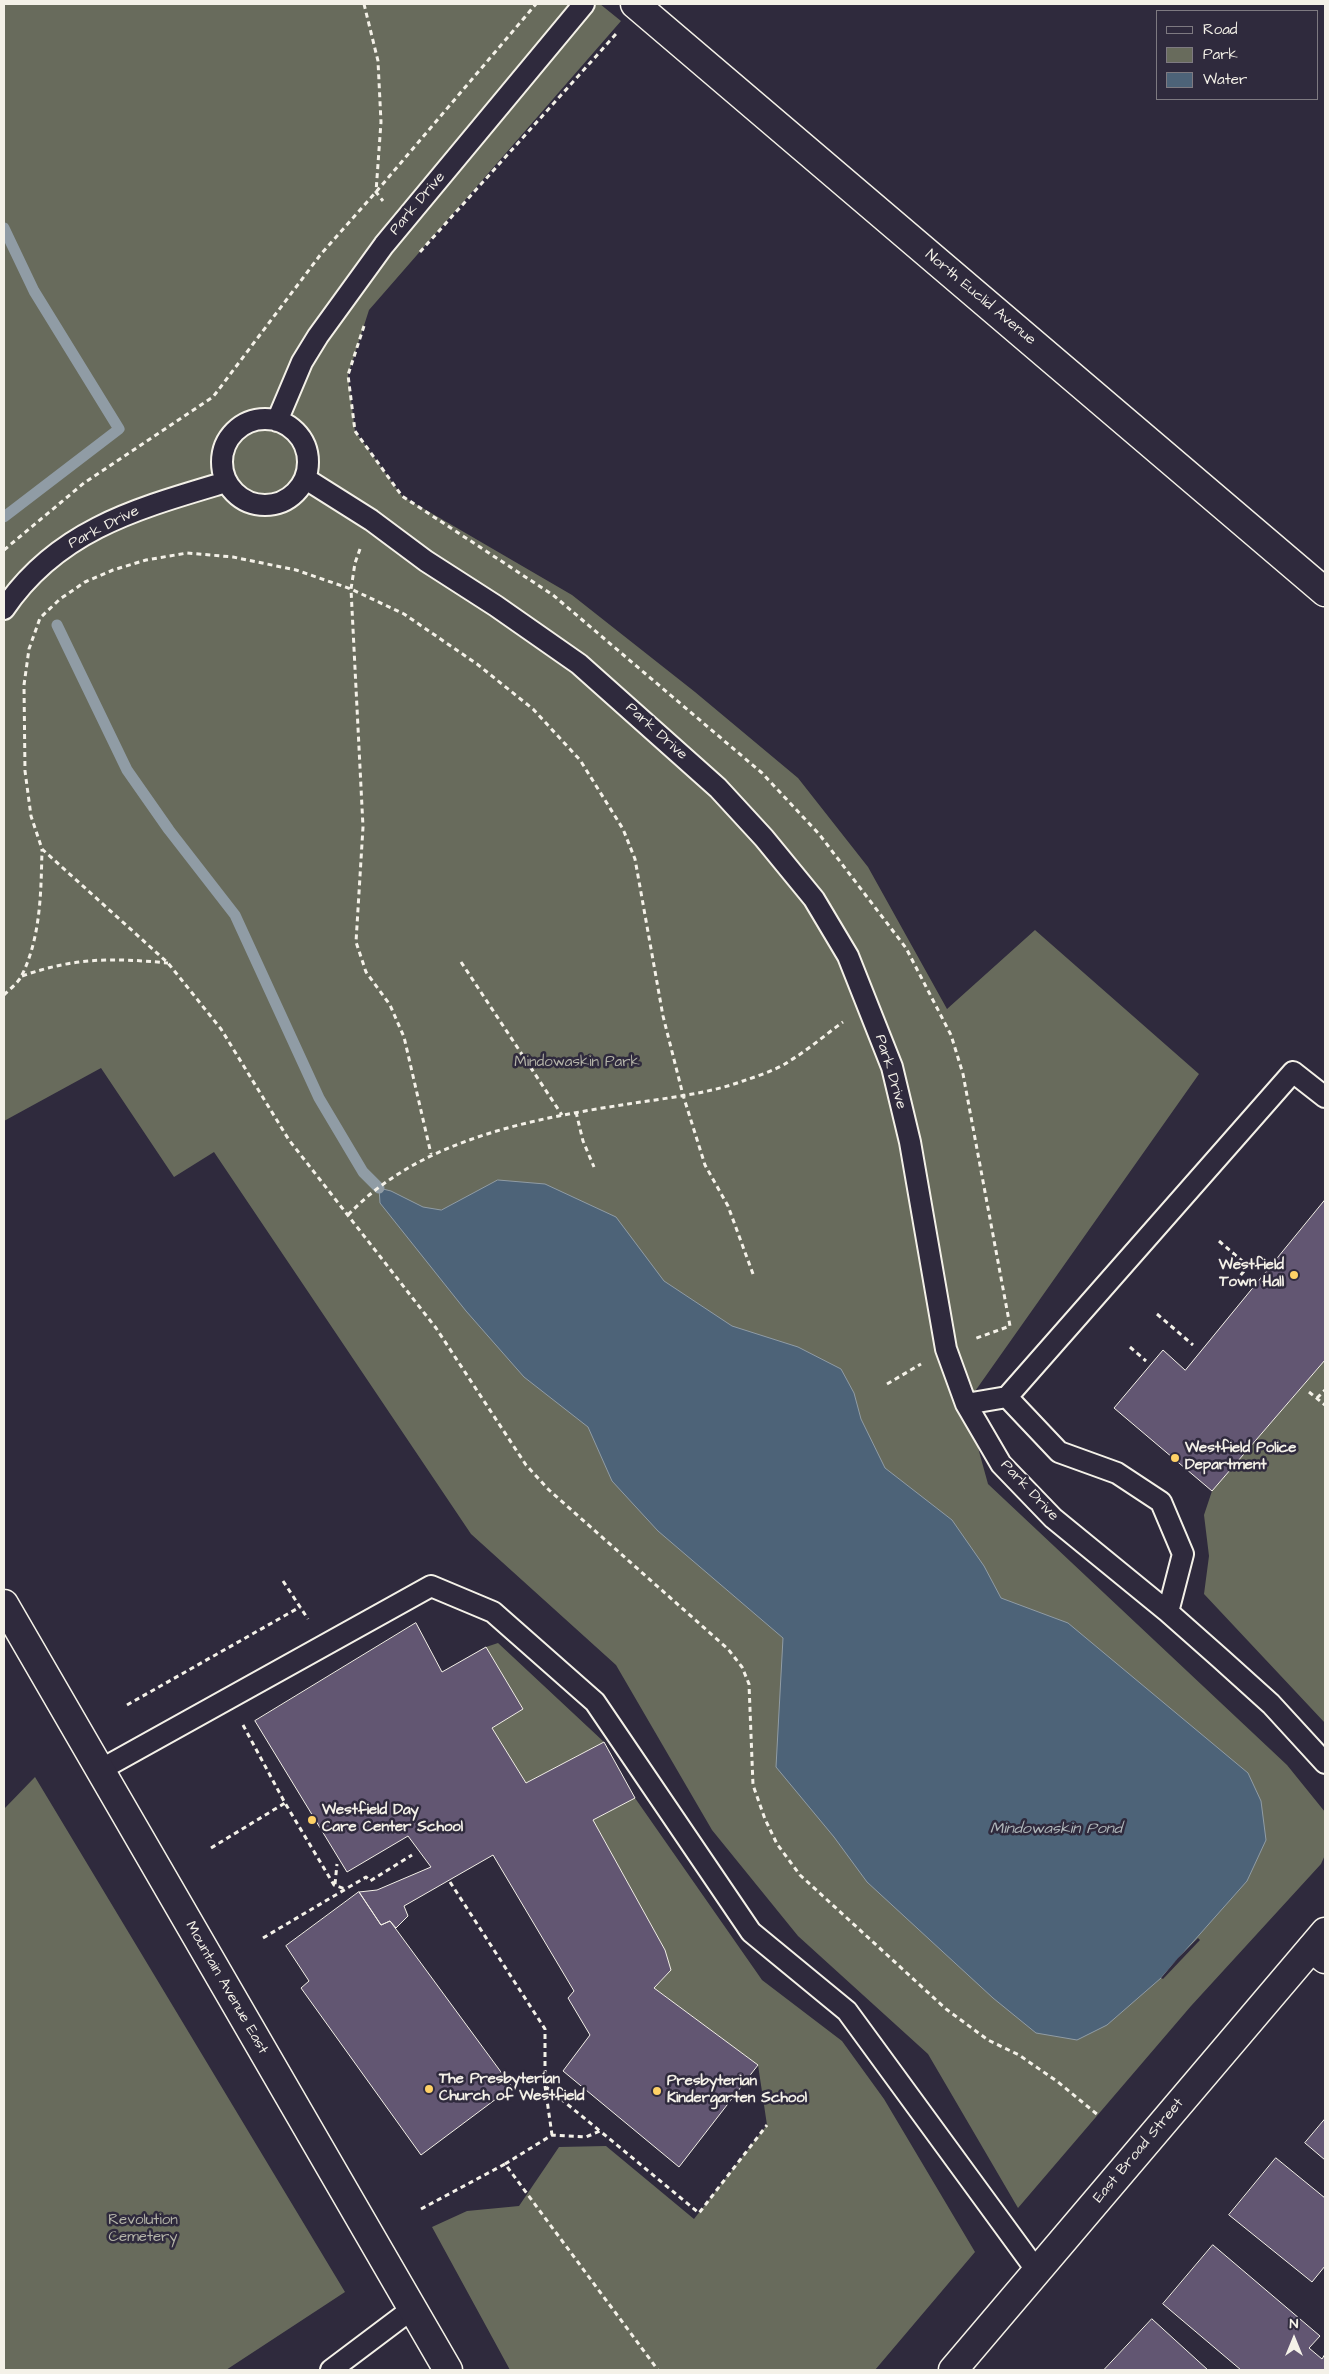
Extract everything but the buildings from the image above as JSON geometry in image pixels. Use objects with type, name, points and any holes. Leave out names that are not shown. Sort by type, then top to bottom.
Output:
[{"type":"street","name":"North Euclid Avenue","points":[[635,4],[1325,592]]},
{"type":"street","name":"Mountain Avenue East","points":[[4,1604],[448,2370]]},
{"type":"street","name":"East Broad Street","points":[[953,2370],[1321,1946]]},
{"type":"lane","name":"Park Drive","points":[[277,420],[302,362],[318,336],[401,225],[584,4]]},
{"type":"lane","points":[[263,419],[277,420],[290,427],[301,437],[308,457],[306,479],[299,491],[288,500],[267,506],[246,501],[235,493],[226,482],[222,468],[223,454],[228,441],[237,429],[249,422],[263,419]]},
{"type":"lane","name":"Park Drive","points":[[306,479],[371,520],[426,561],[496,606],[579,664],[718,788],[764,838],[814,900],[848,956],[892,1068],[910,1142],[946,1349],[966,1404],[1001,1464],[1053,1518],[1168,1612],[1271,1704],[1325,1763]]},
{"type":"lane","name":"Park Drive","points":[[4,608],[32,572],[60,550],[90,531],[152,504],[226,482]]},
{"type":"lane","points":[[966,1404],[1007,1397],[1293,1072],[1325,1097]]},
{"type":"lane","points":[[1007,1397],[1059,1452],[1117,1473],[1161,1502],[1183,1554],[1168,1612]]},
{"type":"lane","points":[[100,1770],[431,1586],[494,1612],[595,1702],[751,1932],[847,2011],[1037,2271]]},
{"type":"lane","points":[[331,2370],[412,2308]]},
{"type":"path","points":[[364,4],[378,61],[381,122],[376,192],[420,252]]},
{"type":"path","points":[[4,550],[84,483],[213,397],[321,254],[536,4]]},
{"type":"path","points":[[414,259],[616,34]]},
{"type":"path","points":[[366,319],[348,375],[355,431],[402,496],[553,596],[762,773],[819,834],[906,948],[951,1035],[963,1074],[1010,1326],[946,1349],[887,1384]]},
{"type":"path","points":[[402,496],[371,520],[355,563],[351,589],[363,827],[356,942],[366,972],[390,1005],[404,1037],[431,1154]]},
{"type":"path","points":[[4,995],[22,976],[37,926],[41,896],[42,849],[31,816],[25,771],[24,685],[29,649],[40,618],[60,599],[85,582],[146,560],[188,554],[233,557],[296,570],[351,589],[404,614],[477,664],[533,709],[580,760],[623,829],[635,859],[663,1016],[684,1095],[705,1165],[728,1206],[753,1274]]},
{"type":"path","points":[[42,849],[168,963],[221,1029],[289,1140],[436,1328],[526,1465],[549,1490],[728,1648],[742,1667],[749,1684],[753,1784],[765,1819],[777,1844],[800,1875],[946,2009],[988,2040],[1019,2055],[1058,2082],[1098,2116]]},
{"type":"path","points":[[22,976],[54,965],[82,961],[116,958],[168,963]]},
{"type":"path","points":[[462,962],[562,1115]]},
{"type":"path","points":[[348,1215],[362,1200],[431,1154],[512,1128],[562,1115],[684,1095],[741,1082],[787,1063],[868,1004]]},
{"type":"path","points":[[576,1112],[583,1141],[594,1167]]},
{"type":"path","points":[[1219,1241],[1248,1266],[1233,1285]]},
{"type":"path","points":[[1158,1314],[1193,1345]]},
{"type":"path","points":[[1130,1347],[1146,1361]]},
{"type":"path","points":[[1317,1398],[1325,1390]]},
{"type":"path","points":[[1309,1392],[1325,1405]]},
{"type":"path","points":[[283,1582],[324,1645]]},
{"type":"path","points":[[127,1705],[300,1606]]},
{"type":"path","points":[[250,1720],[242,1726],[285,1803],[334,1885],[346,1889]]},
{"type":"path","points":[[211,1848],[285,1803]]},
{"type":"path","points":[[263,1938],[366,1877],[370,1881],[412,1855]]},
{"type":"path","points":[[334,1885],[337,1864]]},
{"type":"path","points":[[450,1882],[544,2029],[545,2086],[552,2135]]},
{"type":"path","points":[[545,2086],[699,2213],[768,2125]]},
{"type":"path","points":[[421,2209],[505,2164],[552,2135],[586,2137],[600,2131]]},
{"type":"path","points":[[505,2164],[658,2370]]},
{"type":"green space","name":"Mindowaskin Park","points":[[4,4],[600,4],[621,21],[369,310],[348,375],[355,431],[402,496],[572,595],[695,692],[798,778],[868,867],[947,1009],[1035,930],[1199,1074],[966,1404],[988,1484],[1287,1765],[1325,1812],[1325,1855],[1321,1864],[1191,2006],[1018,2208],[928,2054],[798,1936],[712,1830],[616,1665],[471,1534],[214,1152],[174,1177],[101,1068],[4,1121]]},
{"type":"green space","points":[[1325,1360],[1325,1723],[1204,1594],[1209,1556],[1204,1515],[1212,1491]]},
{"type":"green space","points":[[498,1643],[604,1742],[526,1783],[492,1728],[523,1709],[486,1647]]},
{"type":"green space","name":"Revolution Cemetery","points":[[35,1777],[345,2292],[226,2370],[4,2370],[4,1809]]},
{"type":"green space","points":[[635,1798],[762,1980],[842,2041],[884,2099],[975,2252],[875,2370],[510,2370],[432,2227],[467,2211],[519,2206],[559,2147],[606,2146],[694,2219],[767,2125],[758,2065],[654,1988],[671,1970],[665,1950],[593,1820]]},
{"type":"water","name":"Mindowaskin Pond","points":[[498,1180],[545,1184],[616,1217],[664,1281],[732,1326],[798,1347],[841,1369],[854,1393],[861,1419],[885,1468],[952,1520],[984,1566],[1001,1598],[1068,1623],[1248,1773],[1261,1801],[1266,1840],[1247,1881],[1161,1978],[1107,2025],[1077,2040],[1036,2033],[993,1998],[867,1882],[834,1837],[776,1767],[783,1638],[658,1531],[612,1481],[588,1427],[524,1377],[466,1311],[380,1203],[379,1188],[391,1191],[423,1207],[441,1210]]},
{"type":"pier","points":[[1198,1938],[1200,1940],[1163,1979],[1161,1978],[1178,1958]]},
{"type":"waterway","points":[[4,228],[34,291],[119,429],[4,517]]},
{"type":"waterway","points":[[57,625],[127,770],[169,830],[235,915],[319,1098],[363,1172],[379,1188]]},
{"type":"place","name":"Westfield Town Hall","points":[[1294,1275]]},
{"type":"place","name":"Westfield Police Department","points":[[1175,1458]]},
{"type":"place","name":"Westfield Day Care Center School","points":[[312,1820]]},
{"type":"place","name":"The Presbyterian Church of Westfield","points":[[429,2089]]},
{"type":"place","name":"Presbyterian Kindergarten School","points":[[657,2091]]}]
